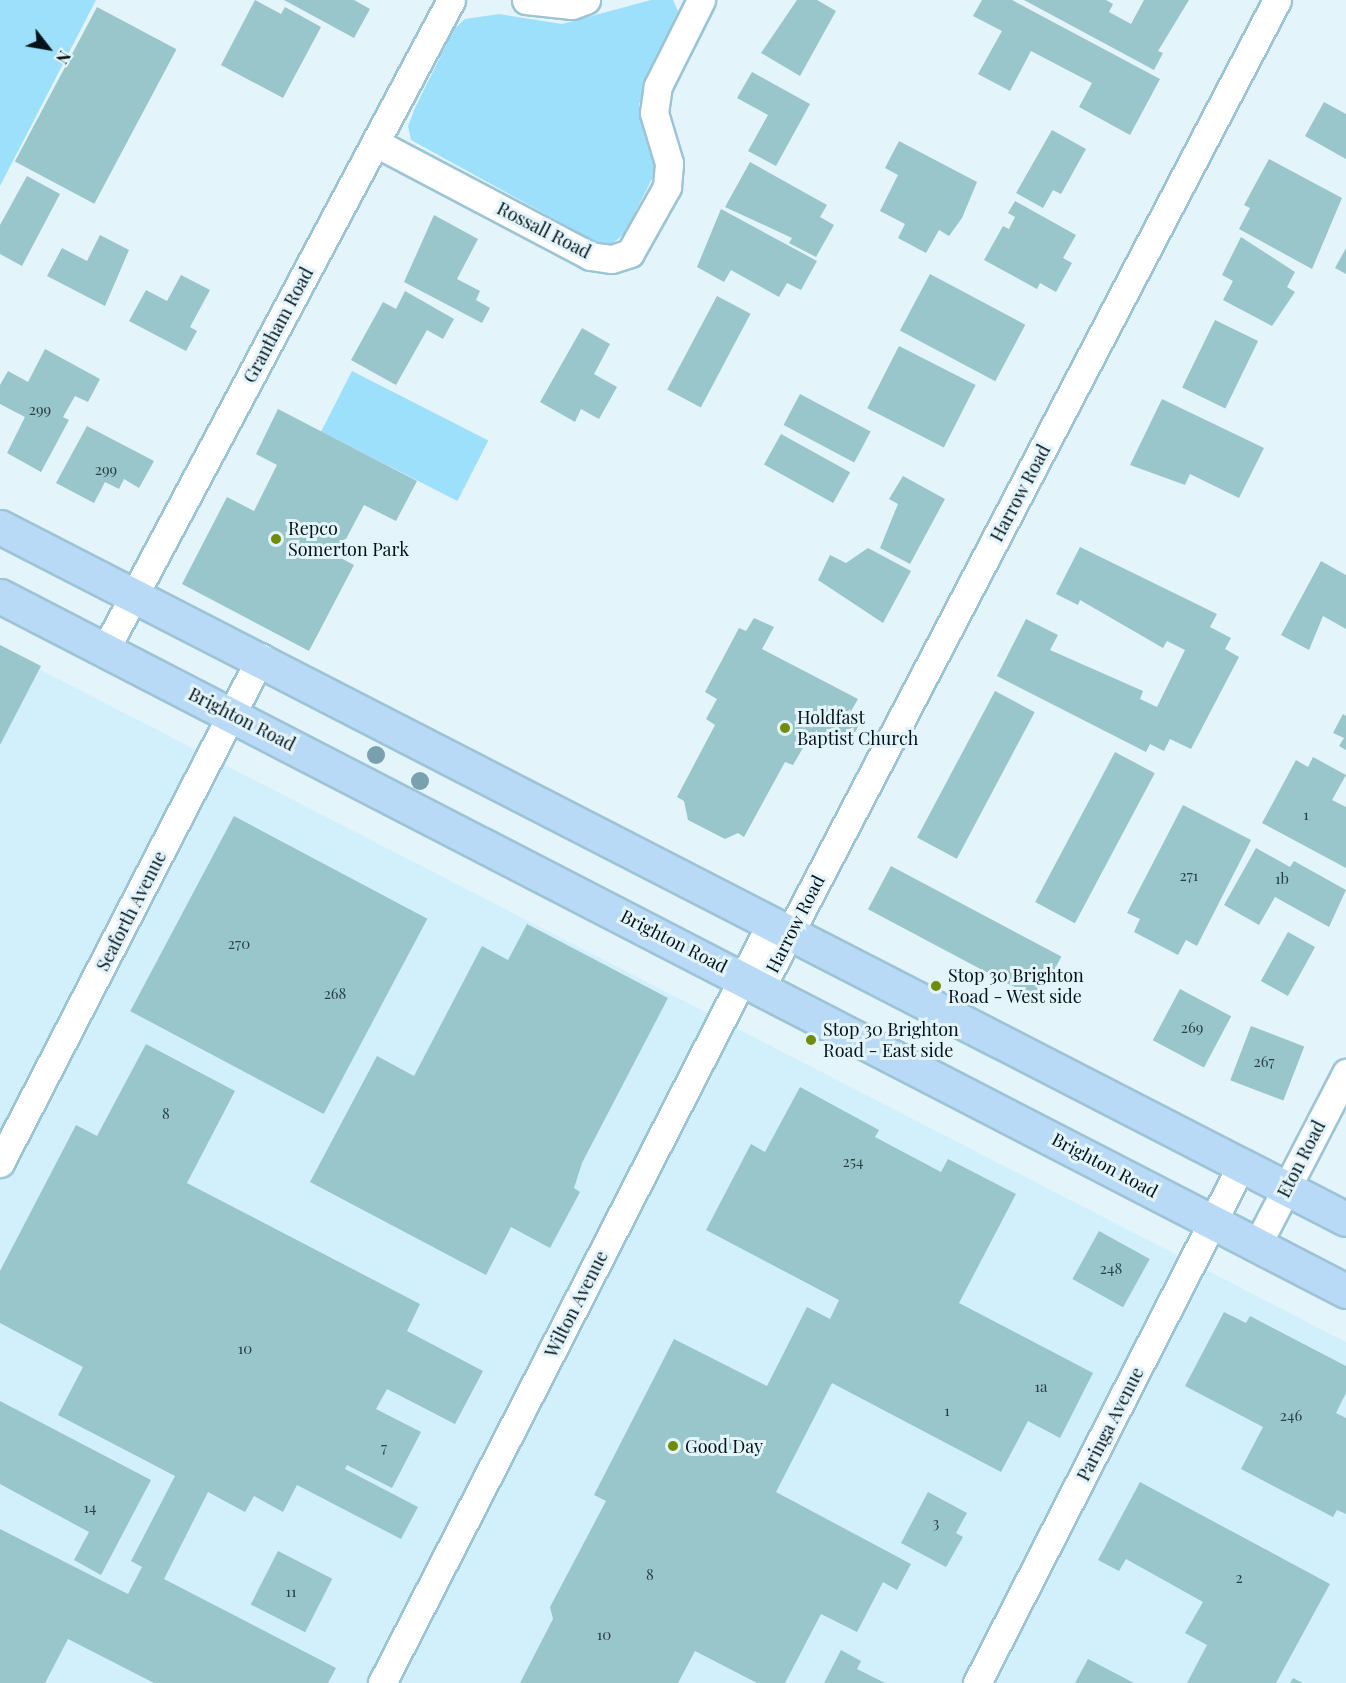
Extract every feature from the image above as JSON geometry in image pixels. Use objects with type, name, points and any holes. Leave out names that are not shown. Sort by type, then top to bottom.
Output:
[{"type":"main road","points":[[0,527],[261,657],[780,930],[1346,1219]]},
{"type":"main road","name":"Brighton Road","points":[[0,596],[753,982],[1346,1291]]},
{"type":"street","name":"Grantham Road","points":[[105,650],[451,0]]},
{"type":"street","points":[[526,0],[572,5],[586,0]]},
{"type":"street","name":"Rossall Road","points":[[376,143],[590,256],[612,259],[630,253],[667,186],[669,163],[654,113],[658,86],[701,0]]},
{"type":"street","name":"Harrow Road","points":[[753,982],[1277,0]]},
{"type":"street","name":"Seaforth Avenue","points":[[0,1163],[261,657]]},
{"type":"street","name":"Wilton Avenue","points":[[382,1683],[753,982]]},
{"type":"street","name":"Eton Road","points":[[1257,1245],[1346,1073]]},
{"type":"street","name":"Paringa Avenue","points":[[977,1683],[1242,1164]]},
{"type":"shaded area","points":[[0,0],[96,0],[0,186]]},
{"type":"shaded area","points":[[651,0],[673,0],[678,11],[639,104],[656,171],[624,234],[613,243],[598,243],[411,140],[408,126],[415,108],[454,29],[465,19],[499,14],[562,24]]},
{"type":"shaded area","points":[[352,371],[488,440],[457,501],[321,432]]},
{"type":"shaded area","points":[[0,649],[1346,1342],[1346,1683],[0,1683]]},
{"type":"building","points":[[255,0],[281,14],[285,7],[321,27],[283,98],[221,65]]},
{"type":"building","points":[[284,0],[354,0],[370,9],[354,38]]},
{"type":"building","points":[[797,0],[817,0],[836,11],[800,76],[761,53]]},
{"type":"building","points":[[982,0],[1012,0],[1160,79],[1130,135],[1079,107],[1092,83],[1031,51],[1010,91],[978,74],[1002,31],[973,16]]},
{"type":"building","points":[[1024,0],[1106,0],[1113,4],[1109,12],[1131,24],[1144,0],[1189,0],[1158,51],[1163,53],[1154,70]]},
{"type":"building","points":[[97,7],[176,49],[94,204],[15,162]]},
{"type":"building","points":[[752,72],[810,104],[776,166],[748,151],[768,115],[737,98]]},
{"type":"building","points":[[1324,102],[1346,114],[1346,159],[1305,136]]},
{"type":"building","points":[[1052,130],[1086,149],[1061,194],[1053,190],[1043,208],[1016,193]]},
{"type":"building","points":[[899,141],[977,182],[962,218],[949,236],[939,230],[926,253],[898,238],[905,224],[880,211],[898,175],[885,168]]},
{"type":"building","points":[[1269,159],[1342,198],[1312,269],[1239,229],[1250,208],[1244,205]]},
{"type":"building","points":[[750,162],[827,205],[820,217],[834,225],[816,257],[789,243],[792,238],[725,207]]},
{"type":"building","points":[[27,176],[60,194],[22,266],[0,254],[0,225]]},
{"type":"building","points":[[1015,201],[1076,235],[1063,258],[1072,263],[1056,292],[1040,283],[1037,289],[984,260],[1003,226],[1009,229],[1015,217],[1008,213]]},
{"type":"building","points":[[721,209],[817,261],[801,290],[787,283],[779,297],[731,270],[724,282],[697,267]]},
{"type":"building","points":[[434,215],[478,239],[457,279],[480,291],[476,300],[490,308],[482,323],[404,282]]},
{"type":"building","points":[[100,235],[129,250],[105,306],[47,276],[62,248],[87,261]]},
{"type":"building","points":[[1241,237],[1295,272],[1287,287],[1295,292],[1272,326],[1223,300],[1233,281],[1222,275]]},
{"type":"building","points":[[1346,248],[1346,274],[1335,268]]},
{"type":"building","points":[[930,274],[1025,325],[995,381],[900,331]]},
{"type":"building","points":[[181,275],[210,290],[190,327],[197,331],[186,351],[129,321],[146,290],[167,301]]},
{"type":"building","points":[[405,291],[454,319],[443,339],[427,330],[396,385],[351,360],[383,302],[396,309]]},
{"type":"building","points":[[717,296],[751,314],[701,407],[667,390]]},
{"type":"building","points":[[1215,320],[1258,341],[1225,408],[1182,387]]},
{"type":"building","points":[[582,328],[610,344],[594,374],[617,387],[599,419],[581,409],[575,422],[540,402]]},
{"type":"building","points":[[899,346],[976,385],[944,447],[867,408]]},
{"type":"building","points":[[45,349],[100,379],[88,402],[75,396],[63,417],[69,420],[41,472],[7,453],[25,417],[0,404],[0,385],[8,371],[28,382]]},
{"type":"building","points":[[800,394],[871,432],[854,462],[784,425]]},
{"type":"building","points":[[1162,399],[1264,448],[1239,498],[1190,474],[1185,485],[1130,465]]},
{"type":"building","name":"Repco Somerton Park","points":[[278,409],[417,481],[396,521],[364,505],[337,556],[354,565],[309,651],[182,584],[227,497],[254,511],[277,465],[256,454]]},
{"type":"building","points":[[87,426],[154,461],[139,488],[124,479],[119,489],[105,482],[94,503],[56,483]]},
{"type":"building","points":[[781,434],[850,472],[833,503],[764,465]]},
{"type":"building","points":[[903,476],[945,499],[910,564],[880,548],[898,504],[889,499]]},
{"type":"building","points":[[1080,547],[1217,614],[1210,627],[1231,638],[1225,649],[1239,657],[1191,749],[1170,739],[1164,751],[1150,744],[1146,752],[997,676],[1026,619],[1058,635],[1050,650],[1143,691],[1140,699],[1157,707],[1185,650],[1167,641],[1163,648],[1080,600],[1078,605],[1056,594]]},
{"type":"building","points":[[868,548],[911,571],[883,623],[818,580],[830,555],[846,563]]},
{"type":"building","points":[[1321,561],[1346,575],[1346,629],[1323,616],[1309,650],[1281,635]]},
{"type":"building","name":"Holdfast Baptist Church","points":[[754,618],[774,627],[762,649],[858,699],[850,713],[862,719],[852,738],[841,732],[834,746],[811,734],[793,765],[785,762],[744,837],[738,833],[725,839],[688,820],[684,801],[677,797],[715,725],[706,719],[717,699],[705,692],[739,628],[746,631]]},
{"type":"building","points":[[0,645],[41,666],[0,745]]},
{"type":"building","points":[[995,691],[1035,712],[957,859],[917,838]]},
{"type":"building","points":[[1343,714],[1346,716],[1346,750],[1339,746],[1344,738],[1333,733]]},
{"type":"building","points":[[1115,752],[1155,773],[1075,923],[1035,902]]},
{"type":"building","points":[[1313,757],[1346,775],[1332,800],[1346,807],[1346,868],[1262,823],[1296,760],[1308,767]]},
{"type":"building","points":[[1183,805],[1251,840],[1197,946],[1186,940],[1178,955],[1134,932],[1140,919],[1127,913]]},
{"type":"building","points":[[234,816],[427,919],[324,1114],[130,1011]]},
{"type":"building","points":[[1256,848],[1290,867],[1294,861],[1346,890],[1329,927],[1275,897],[1259,925],[1224,905]]},
{"type":"building","points":[[891,866],[1061,957],[1038,1000],[868,909]]},
{"type":"building","points":[[527,924],[668,998],[582,1163],[574,1188],[580,1192],[550,1248],[511,1227],[486,1275],[310,1182],[377,1056],[414,1076],[482,946],[508,960]]},
{"type":"building","points":[[1288,932],[1315,947],[1288,996],[1261,981]]},
{"type":"building","points":[[1180,989],[1231,1016],[1204,1067],[1153,1040]]},
{"type":"building","points":[[1251,1026],[1304,1046],[1283,1101],[1230,1080]]},
{"type":"building","points":[[146,1044],[235,1091],[187,1183],[420,1304],[407,1331],[483,1371],[455,1424],[387,1389],[376,1409],[421,1432],[392,1488],[347,1465],[345,1469],[418,1507],[401,1539],[297,1485],[283,1512],[254,1496],[245,1512],[208,1492],[164,1579],[336,1668],[328,1683],[154,1683],[68,1639],[45,1683],[0,1683],[0,1529],[128,1594],[142,1567],[131,1561],[175,1476],[58,1415],[83,1367],[0,1323],[0,1271],[76,1125],[97,1136]]},
{"type":"building","points":[[800,1087],[879,1130],[875,1137],[941,1172],[948,1159],[1016,1194],[959,1303],[1093,1373],[1060,1438],[1028,1421],[1001,1472],[832,1383],[776,1492],[911,1564],[897,1590],[883,1582],[857,1632],[821,1614],[785,1683],[757,1683],[695,1651],[678,1683],[520,1683],[553,1619],[550,1607],[606,1501],[594,1495],[674,1339],[767,1386],[807,1307],[830,1319],[839,1300],[706,1230],[751,1144],[765,1152]]},
{"type":"building","points":[[1099,1231],[1150,1259],[1123,1307],[1072,1279]]},
{"type":"building","points":[[1224,1312],[1246,1323],[1250,1316],[1346,1366],[1346,1393],[1336,1413],[1346,1418],[1346,1514],[1337,1510],[1333,1517],[1241,1469],[1263,1427],[1185,1386]]},
{"type":"building","points":[[0,1401],[151,1480],[101,1575],[74,1560],[89,1532],[0,1484]]},
{"type":"building","points":[[1140,1482],[1330,1584],[1276,1683],[1187,1683],[1207,1645],[1185,1633],[1203,1602],[1126,1559],[1119,1571],[1098,1560]]},
{"type":"building","points":[[928,1492],[967,1513],[956,1533],[963,1537],[946,1567],[901,1543]]},
{"type":"building","points":[[278,1551],[332,1579],[305,1632],[251,1604]]},
{"type":"building","points":[[841,1650],[861,1661],[857,1669],[885,1683],[824,1683]]},
{"type":"building","points":[[1088,1659],[1134,1683],[1075,1683]]},
{"type":"building","points":[[1293,1678],[1303,1683],[1290,1683]]},
{"type":"place","name":"Repco Somerton Park","points":[[276,539]]},
{"type":"place","name":"Holdfast Baptist Church","points":[[785,728]]},
{"type":"place","name":"Stop 30 Brighton Road - West side","points":[[936,986]]},
{"type":"place","name":"Stop 30 Brighton Road - East side","points":[[811,1040]]},
{"type":"place","name":"Good Day","points":[[673,1446]]}]
